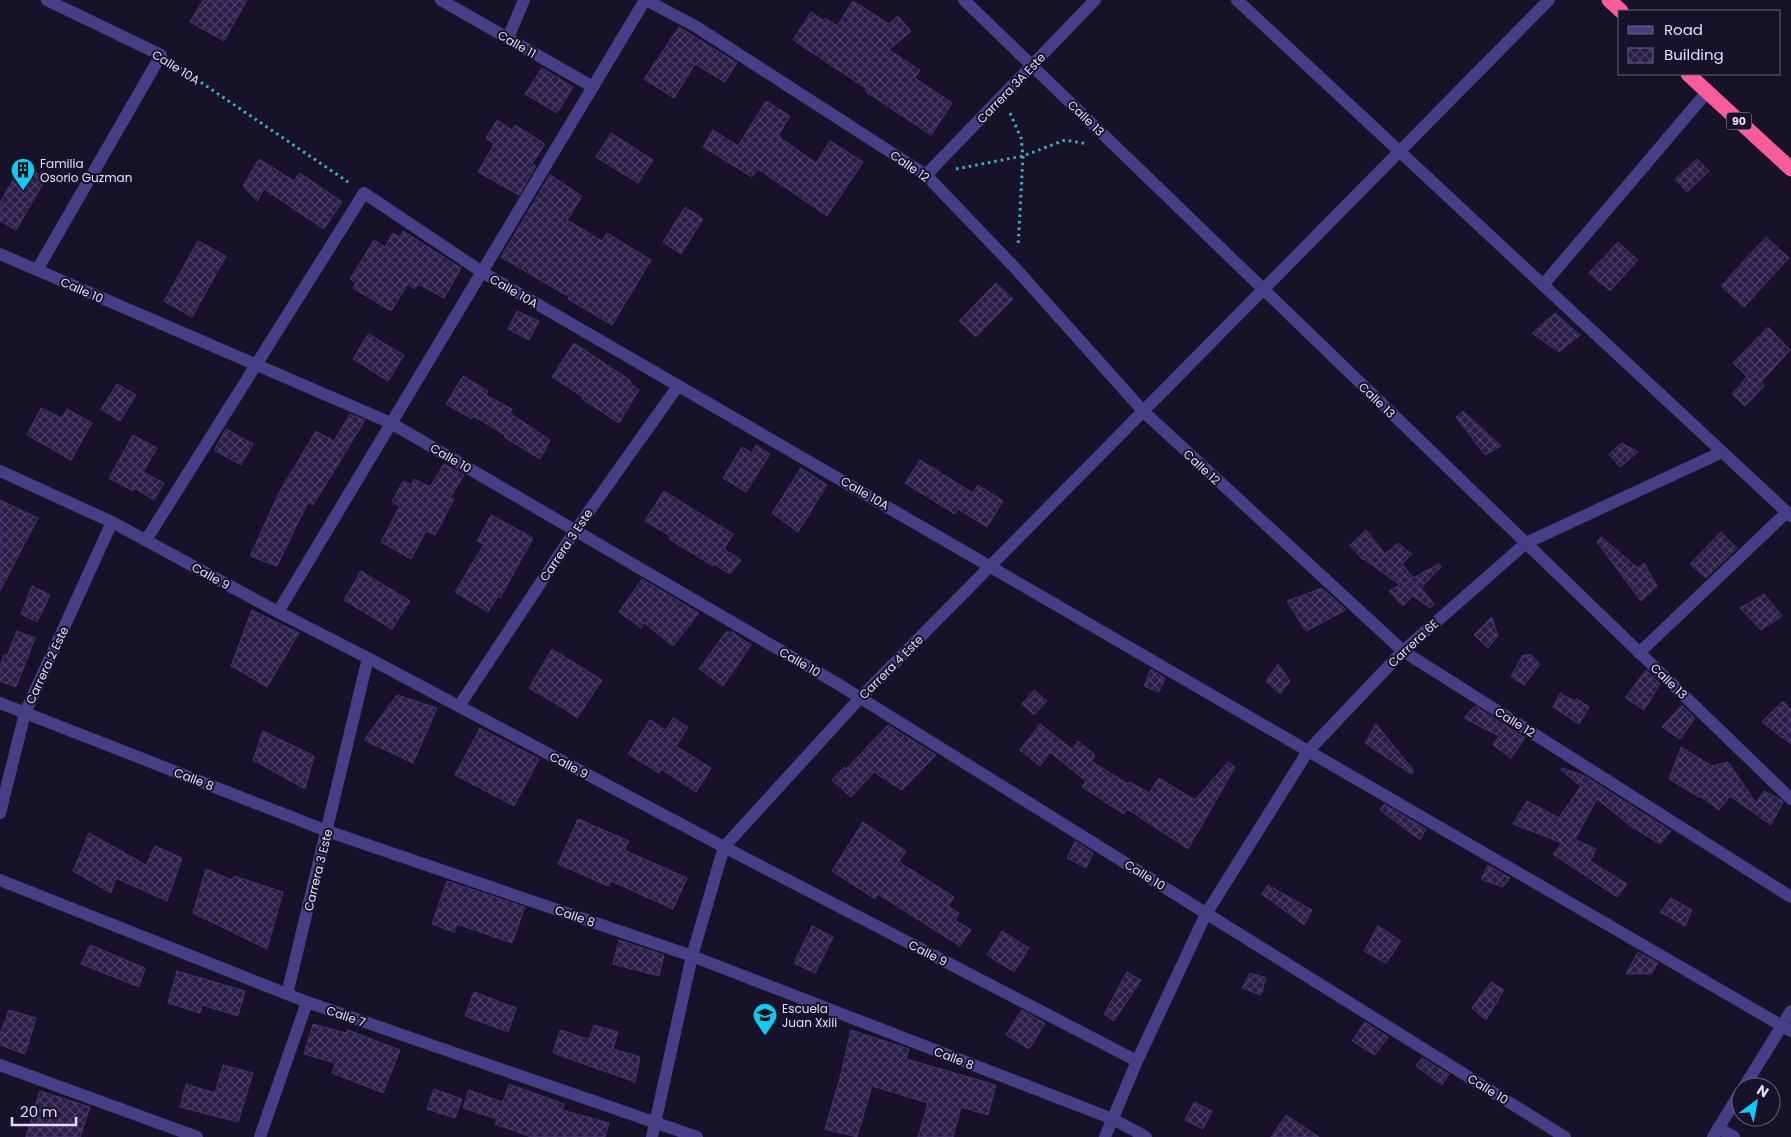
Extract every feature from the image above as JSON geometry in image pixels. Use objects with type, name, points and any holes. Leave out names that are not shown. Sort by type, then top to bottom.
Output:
[{"type":"highway","points":[[1609,0],[1620,10]]},
{"type":"highway","name":"90","points":[[1689,75],[1791,169]]},
{"type":"street","name":"Calle 10A","points":[[47,0],[161,55]]},
{"type":"street","name":"Calle 11","points":[[441,0],[593,88]]},
{"type":"street","points":[[508,38],[524,0]]},
{"type":"street","points":[[278,612],[646,0]]},
{"type":"street","name":"Calle 12","points":[[646,0],[695,26],[926,175],[1016,270],[1144,412],[1402,651],[1791,897]]},
{"type":"street","name":"Calle 13","points":[[964,0],[1791,799]]},
{"type":"street","name":"Carrera 3A Este","points":[[926,175],[1095,0]]},
{"type":"street","points":[[1238,0],[1789,514],[1639,652]]},
{"type":"street","name":"Carrera 4 Este","points":[[652,1137],[692,956],[724,847],[860,698],[1400,152],[1541,3]]},
{"type":"street","points":[[37,270],[161,55]]},
{"type":"street","points":[[1543,285],[1707,92]]},
{"type":"street","name":"Calle 10A","points":[[364,193],[482,272],[1786,1029]]},
{"type":"street","points":[[146,540],[364,193]]},
{"type":"street","name":"Calle 10","points":[[0,254],[391,423],[860,698],[1565,1137]]},
{"type":"street","name":"Carrera 3 Este","points":[[458,706],[575,531],[678,386]]},
{"type":"street","name":"Carrera 6E","points":[[1105,1137],[1206,914],[1308,751],[1402,651],[1526,543],[1722,452]]},
{"type":"street","name":"Calle 9","points":[[0,471],[112,522],[278,612],[724,847],[1138,1061]]},
{"type":"street","name":"Carrera 2 Este","points":[[0,813],[25,712],[112,522]]},
{"type":"street","name":"Carrera 3 Este","points":[[287,994],[368,658]]},
{"type":"street","name":"Calle 8","points":[[0,703],[327,831],[692,956],[1113,1119],[1146,1137]]},
{"type":"street","name":"Calle 7","points":[[0,880],[307,1002],[697,1137]]},
{"type":"street","points":[[260,1137],[307,1002]]},
{"type":"street","points":[[1751,1077],[1786,1029],[1791,1011]]},
{"type":"street","points":[[0,1065],[197,1137]]},
{"type":"street","points":[[1731,1107],[1715,1132],[1734,1137]]},
{"type":"path","name":"Calle 10A","points":[[161,55],[364,193]]},
{"type":"path","points":[[1002,96],[1021,138],[1023,156],[1016,270]]},
{"type":"path","points":[[955,170],[1023,156],[1065,140],[1120,151]]},
{"type":"building","points":[[203,0],[247,0],[224,41],[190,22]]},
{"type":"building","points":[[853,1],[889,24],[898,16],[911,31],[889,50],[920,70],[915,78],[952,103],[931,135],[865,91],[867,89],[793,40],[811,12],[837,26]]},
{"type":"building","points":[[679,27],[737,63],[725,82],[695,64],[674,98],[644,79]]},
{"type":"building","points":[[542,68],[573,87],[557,113],[525,94]]},
{"type":"building","points":[[766,101],[790,116],[778,136],[816,163],[830,141],[863,162],[827,216],[758,169],[752,177],[703,147],[713,130],[738,146]]},
{"type":"building","points":[[497,120],[512,130],[515,125],[545,144],[532,164],[536,166],[519,195],[478,172],[494,144],[486,138]]},
{"type":"building","points":[[611,133],[653,160],[638,183],[596,157]]},
{"type":"building","points":[[259,159],[294,181],[300,173],[342,202],[324,229],[264,189],[257,201],[243,186]]},
{"type":"building","points":[[1697,159],[1709,171],[1687,192],[1675,179]]},
{"type":"building","name":"Familia Osorio Guzman","points":[[22,164],[46,178],[16,230],[0,221],[0,203]]},
{"type":"building","points":[[550,175],[582,196],[567,220],[602,241],[607,233],[651,260],[612,325],[501,257]]},
{"type":"building","points":[[685,207],[703,219],[681,254],[663,242]]},
{"type":"building","points":[[403,231],[461,268],[444,298],[418,284],[415,289],[408,284],[391,311],[353,288],[356,283],[350,279],[374,240],[385,247],[393,233],[400,237]]},
{"type":"building","points":[[1766,237],[1789,258],[1744,307],[1721,286]]},
{"type":"building","points":[[198,241],[226,256],[192,317],[164,301]]},
{"type":"building","points":[[1618,242],[1638,260],[1610,291],[1589,273]]},
{"type":"building","points":[[996,283],[1013,299],[976,337],[959,321]]},
{"type":"building","points":[[517,311],[539,321],[529,340],[508,329]]},
{"type":"building","points":[[1555,313],[1580,335],[1559,352],[1532,333]]},
{"type":"building","points":[[1768,327],[1790,350],[1761,382],[1764,386],[1745,406],[1732,394],[1747,377],[1733,363]]},
{"type":"building","points":[[368,334],[404,355],[388,381],[353,359]]},
{"type":"building","points":[[574,343],[631,381],[630,383],[639,390],[619,423],[552,377]]},
{"type":"building","points":[[463,376],[488,391],[486,395],[512,409],[510,413],[550,440],[540,459],[473,416],[472,419],[446,404]]},
{"type":"building","points":[[117,384],[136,395],[120,421],[101,409]]},
{"type":"building","points":[[41,408],[62,418],[67,409],[92,423],[71,460],[27,435]]},
{"type":"building","points":[[1463,411],[1501,446],[1485,455],[1456,417]]},
{"type":"building","points":[[350,414],[365,420],[313,505],[308,502],[277,566],[250,556],[280,491],[316,431],[334,441]]},
{"type":"building","points":[[226,429],[253,444],[241,465],[214,450]]},
{"type":"building","points":[[133,435],[157,448],[143,472],[164,483],[154,500],[134,488],[133,491],[109,478]]},
{"type":"building","points":[[1622,443],[1638,452],[1620,467],[1609,454]]},
{"type":"building","points":[[756,445],[770,454],[746,492],[723,478],[742,447],[752,453]]},
{"type":"building","points":[[920,460],[973,493],[978,485],[1003,501],[987,527],[958,509],[955,514],[905,483]]},
{"type":"building","points":[[444,464],[464,475],[450,498],[454,499],[435,535],[426,531],[411,559],[381,542],[400,506],[392,502],[403,481],[411,485],[414,479],[430,487]]},
{"type":"building","points":[[801,468],[827,485],[798,532],[772,513]]},
{"type":"building","points":[[664,491],[733,534],[724,549],[741,560],[730,574],[714,564],[713,566],[669,539],[670,536],[645,521]]},
{"type":"building","points":[[0,500],[38,518],[0,591]]},
{"type":"building","points":[[491,515],[533,538],[500,598],[498,596],[488,612],[455,592],[484,544],[477,541]]},
{"type":"building","points":[[1366,530],[1385,554],[1398,543],[1412,554],[1402,564],[1413,578],[1439,564],[1441,567],[1421,588],[1434,604],[1430,608],[1413,596],[1403,606],[1389,591],[1400,585],[1363,560],[1350,545]]},
{"type":"building","points":[[1721,532],[1737,548],[1706,578],[1690,564]]},
{"type":"building","points":[[1601,537],[1638,568],[1644,563],[1657,586],[1641,601],[1597,542]]},
{"type":"building","points":[[361,571],[410,601],[392,629],[344,600]]},
{"type":"building","points":[[642,579],[699,613],[673,646],[644,623],[641,628],[619,612]]},
{"type":"building","points":[[32,586],[50,595],[37,622],[21,614]]},
{"type":"building","points":[[1322,588],[1346,610],[1306,631],[1287,601]]},
{"type":"building","points":[[1764,594],[1782,616],[1761,630],[1740,608]]},
{"type":"building","points":[[252,610],[299,633],[267,687],[231,666]]},
{"type":"building","points":[[1492,617],[1498,636],[1488,648],[1474,635]]},
{"type":"building","points":[[17,631],[35,638],[16,687],[0,681],[0,666],[4,655],[7,656]]},
{"type":"building","points":[[726,632],[732,632],[751,645],[723,686],[699,669]]},
{"type":"building","points":[[552,649],[602,680],[577,718],[529,688]]},
{"type":"building","points":[[1523,655],[1531,655],[1540,664],[1524,685],[1511,676]]},
{"type":"building","points":[[1278,664],[1290,681],[1280,694],[1266,681]]},
{"type":"building","points":[[1151,669],[1165,678],[1159,692],[1144,686]]},
{"type":"building","points":[[1646,670],[1660,684],[1644,710],[1625,698]]},
{"type":"building","points":[[1034,690],[1047,701],[1034,715],[1022,704]]},
{"type":"building","points":[[1560,693],[1574,701],[1577,699],[1589,707],[1579,724],[1553,707]]},
{"type":"building","points":[[397,695],[437,708],[413,763],[364,740]]},
{"type":"building","points":[[1783,701],[1791,710],[1791,744],[1762,722]]},
{"type":"building","points":[[1682,705],[1695,718],[1680,739],[1662,727]]},
{"type":"building","points":[[1475,706],[1525,738],[1511,758],[1493,745],[1499,736],[1464,718]]},
{"type":"building","points":[[673,718],[688,727],[676,746],[711,768],[696,792],[661,769],[659,773],[628,754],[650,720],[666,730]]},
{"type":"building","points":[[1040,724],[1072,749],[1078,741],[1095,755],[1091,761],[1128,784],[1130,782],[1149,793],[1159,778],[1195,800],[1228,762],[1235,767],[1188,849],[1127,809],[1124,814],[1082,787],[1086,781],[1050,752],[1040,766],[1020,750]]},
{"type":"building","points":[[1376,724],[1414,771],[1411,774],[1365,743]]},
{"type":"building","points":[[888,725],[936,755],[902,790],[874,772],[851,797],[832,780],[844,767],[846,769]]},
{"type":"building","points":[[480,728],[539,759],[514,806],[455,775]]},
{"type":"building","points":[[263,731],[314,756],[305,789],[253,760]]},
{"type":"building","points":[[1681,747],[1712,766],[1728,762],[1756,803],[1764,791],[1780,799],[1783,802],[1771,825],[1730,796],[1719,810],[1700,796],[1669,779]]},
{"type":"building","points":[[1562,768],[1585,776],[1671,831],[1660,844],[1632,827],[1597,799],[1575,839],[1596,849],[1590,861],[1627,884],[1617,897],[1553,854],[1562,843],[1513,824],[1527,801],[1559,818],[1581,786],[1561,770]]},
{"type":"building","points":[[1384,804],[1426,829],[1420,840],[1380,810]]},
{"type":"building","points":[[578,819],[629,841],[624,850],[687,878],[673,909],[611,881],[608,886],[558,864]]},
{"type":"building","points":[[863,822],[906,851],[899,862],[954,897],[948,906],[959,913],[955,920],[971,930],[960,946],[878,894],[875,899],[832,871]]},
{"type":"building","points":[[89,833],[146,865],[155,846],[182,858],[167,901],[116,878],[111,893],[73,871]]},
{"type":"building","points":[[1075,841],[1093,853],[1086,868],[1067,858]]},
{"type":"building","points":[[1488,865],[1510,878],[1503,887],[1481,879]]},
{"type":"building","points":[[206,869],[232,880],[234,876],[283,892],[267,949],[193,913]]},
{"type":"building","points":[[447,881],[525,907],[512,943],[457,924],[454,932],[432,924]]},
{"type":"building","points":[[1268,885],[1312,910],[1304,925],[1262,894]]},
{"type":"building","points":[[1671,898],[1692,910],[1685,926],[1660,912]]},
{"type":"building","points":[[812,926],[833,937],[815,973],[794,963]]},
{"type":"building","points":[[1378,926],[1401,941],[1386,963],[1364,951]]},
{"type":"building","points":[[1002,931],[1029,948],[1014,972],[987,955]]},
{"type":"building","points":[[619,940],[664,955],[659,976],[613,964]]},
{"type":"building","points":[[90,945],[145,968],[139,987],[81,964]]},
{"type":"building","points":[[1638,952],[1658,963],[1651,974],[1626,974]]},
{"type":"building","points":[[177,971],[245,991],[238,1016],[202,1005],[200,1013],[168,1003]]},
{"type":"building","points":[[1127,972],[1141,980],[1114,1021],[1104,1014]]},
{"type":"building","points":[[1250,973],[1266,978],[1261,995],[1242,988]]},
{"type":"building","points":[[1491,982],[1504,990],[1486,1020],[1472,1008]]},
{"type":"building","points":[[474,992],[516,1008],[508,1032],[465,1016]]},
{"type":"building","points":[[9,1010],[36,1018],[25,1054],[0,1045],[0,1034]]},
{"type":"building","points":[[1022,1010],[1045,1023],[1029,1049],[1006,1035]]},
{"type":"building","points":[[1365,1022],[1388,1037],[1375,1055],[1352,1041]]},
{"type":"building","points":[[313,1024],[346,1033],[348,1030],[400,1050],[383,1093],[332,1073],[335,1063],[304,1054]]},
{"type":"building","points":[[594,1025],[618,1032],[613,1049],[640,1057],[635,1082],[553,1053],[560,1030],[589,1039]]},
{"type":"building","points":[[851,1030],[909,1049],[906,1059],[996,1085],[988,1115],[961,1107],[953,1137],[918,1137],[928,1103],[872,1086],[857,1137],[825,1129],[841,1074]]},
{"type":"building","points":[[1422,1058],[1449,1074],[1442,1085],[1416,1066]]},
{"type":"building","points":[[223,1065],[253,1073],[238,1122],[180,1107],[186,1084],[215,1093]]},
{"type":"building","points":[[509,1084],[564,1104],[562,1110],[609,1123],[605,1137],[531,1137],[495,1124],[497,1119],[463,1108],[469,1090],[503,1102]]},
{"type":"building","points":[[434,1089],[462,1099],[455,1118],[427,1109]]},
{"type":"building","points":[[40,1091],[90,1107],[80,1137],[26,1137]]},
{"type":"building","points":[[1194,1102],[1212,1111],[1203,1129],[1185,1120]]},
{"type":"building","points":[[1286,1115],[1319,1137],[1271,1137]]},
{"type":"place","name":"Familia Osorio Guzman","points":[[23,191]]},
{"type":"place","name":"Escuela Juan Xxiii","points":[[765,1036]]}]
